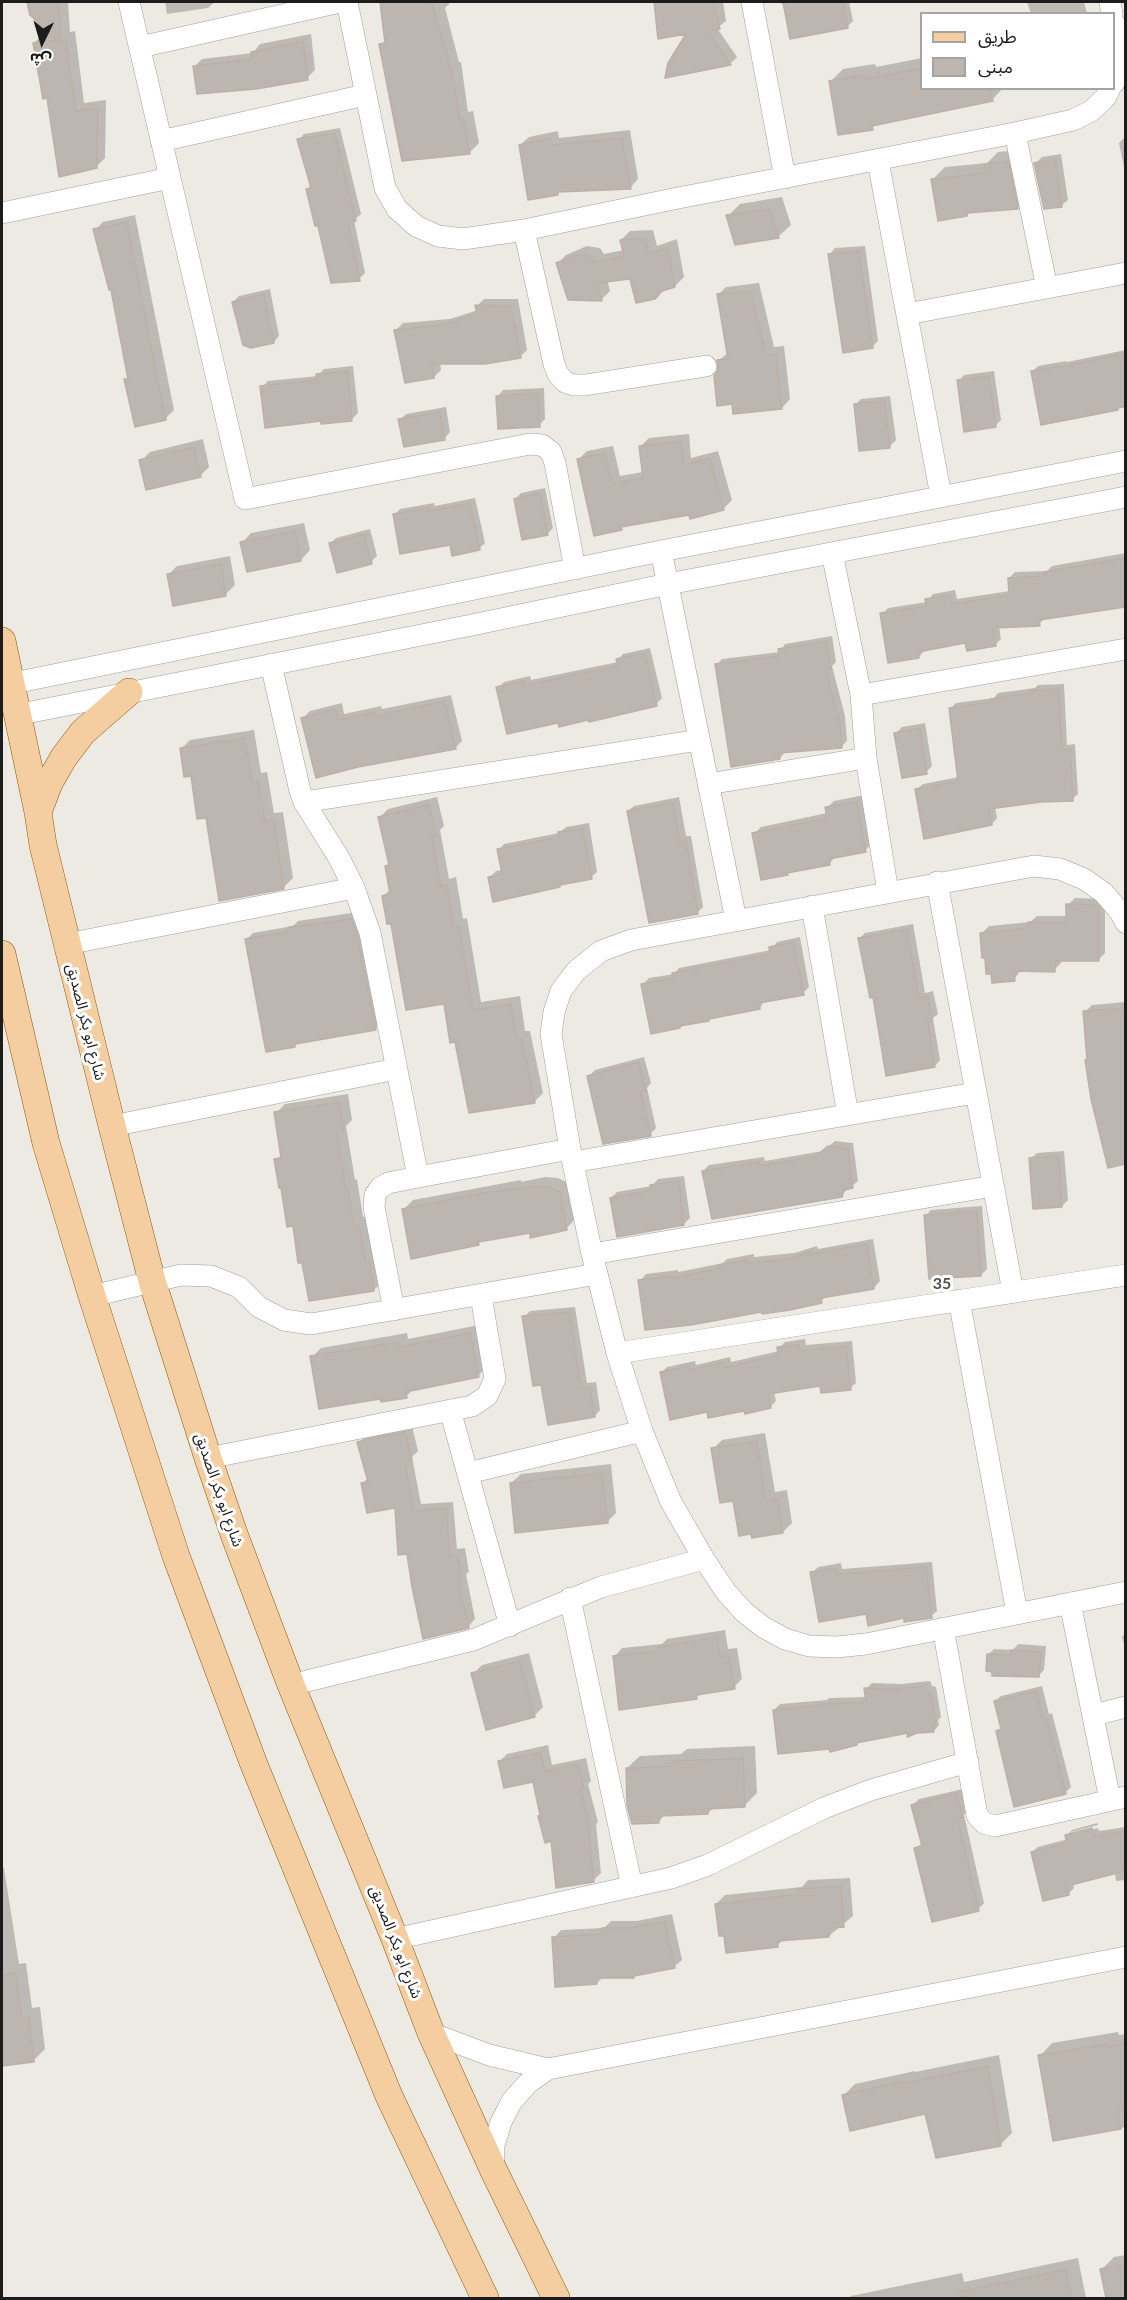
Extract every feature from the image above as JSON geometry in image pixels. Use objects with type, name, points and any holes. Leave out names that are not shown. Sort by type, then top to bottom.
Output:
[{"type":"main road","name":"شارع ابو بكر الصديق","points":[[2,641],[43,845],[112,1126],[152,1281],[208,1458],[291,1685],[431,2033],[493,2169],[556,2298]]},
{"type":"main road","points":[[38,812],[49,783],[70,748],[83,732],[129,692]]},
{"type":"main road","points":[[2,954],[46,1143],[92,1296],[176,1556],[253,1762],[388,2096],[485,2298]]},
{"type":"street","points":[[129,2],[245,500],[530,444],[542,446],[551,452],[555,463],[574,569]]},
{"type":"street","points":[[140,47],[340,2]]},
{"type":"street","points":[[347,2],[386,188],[397,209],[416,226],[438,236],[463,238],[525,230],[1015,133],[1073,120],[1091,111],[1106,98],[1109,90]]},
{"type":"street","points":[[752,2],[785,178]]},
{"type":"street","points":[[1115,36],[1119,61],[1115,75]]},
{"type":"street","points":[[161,141],[366,95]]},
{"type":"street","points":[[1015,133],[1047,288]]},
{"type":"street","points":[[878,160],[941,495]]},
{"type":"street","points":[[2,213],[170,178]]},
{"type":"street","points":[[525,230],[554,364],[558,374],[565,382],[585,385],[706,366]]},
{"type":"street","points":[[907,314],[1125,273]]},
{"type":"street","points":[[9,684],[661,551],[1125,460]]},
{"type":"street","points":[[16,715],[668,584],[1125,496]]},
{"type":"street","points":[[661,551],[736,920]]},
{"type":"street","points":[[832,553],[861,695],[866,758],[888,892]]},
{"type":"street","points":[[861,695],[1125,649]]},
{"type":"street","points":[[271,663],[304,802],[339,858],[354,888],[370,933],[418,1177]]},
{"type":"street","points":[[58,674],[65,705]]},
{"type":"street","points":[[304,802],[699,740]]},
{"type":"street","points":[[708,784],[866,758]]},
{"type":"street","points":[[1125,923],[1120,912],[1104,893],[1084,879],[1060,869],[1034,866],[936,882],[632,940],[601,951],[576,971],[561,991],[554,1012],[551,1034],[571,1156],[594,1264],[617,1353],[642,1431],[671,1502],[704,1559],[726,1592],[744,1612],[763,1628],[785,1639],[809,1646],[837,1647],[866,1644],[1125,1592]]},
{"type":"street","points":[[936,882],[1013,1292]]},
{"type":"street","points":[[67,944],[354,888]]},
{"type":"street","points":[[812,906],[848,1115]]},
{"type":"street","points":[[112,1126],[396,1070]]},
{"type":"street","points":[[394,1310],[374,1207],[375,1195],[388,1183],[848,1115],[975,1093]]},
{"type":"street","points":[[92,1296],[181,1275],[211,1276],[239,1287],[259,1307],[284,1320],[312,1324],[481,1296],[594,1264],[993,1186]]},
{"type":"street","points":[[617,1353],[1125,1275]]},
{"type":"street","points":[[208,1458],[472,1406],[487,1396],[495,1379],[481,1296]]},
{"type":"street","points":[[959,1300],[1017,1613]]},
{"type":"street","points":[[450,1410],[510,1626]]},
{"type":"street","points":[[468,1473],[642,1431]]},
{"type":"street","points":[[291,1685],[438,1650],[510,1626],[570,1598],[601,1587],[704,1559]]},
{"type":"street","points":[[570,1598],[632,1887]]},
{"type":"street","points":[[943,1628],[977,1815],[989,1826],[1118,1799],[1094,1715],[1070,1603]]},
{"type":"street","points":[[1094,1715],[1125,1707]]},
{"type":"street","points":[[395,1939],[671,1878],[708,1865],[824,1808],[871,1790],[968,1762]]},
{"type":"street","points":[[493,2169],[494,2145],[501,2122],[512,2101],[528,2083],[548,2069],[1125,1957]]},
{"type":"street","points":[[431,2033],[489,2055],[548,2069]]},
{"type":"building","points":[[27,2],[59,2],[61,40],[66,39],[76,111],[98,108],[97,168],[59,177],[47,98],[43,99],[33,43],[56,40],[30,15]]},
{"type":"building","points":[[380,2],[432,2],[452,70],[460,120],[464,120],[470,154],[402,161],[379,44],[385,43]]},
{"type":"building","points":[[654,2],[714,2],[720,29],[708,31],[731,65],[665,78],[668,63],[686,34],[658,39]]},
{"type":"building","points":[[783,2],[843,2],[848,28],[790,39]]},
{"type":"building","points":[[303,41],[308,80],[256,89],[197,94],[193,66],[253,59],[251,52]]},
{"type":"building","points":[[920,68],[920,90],[990,90],[993,101],[872,126],[873,130],[838,135],[829,81],[863,75],[864,79]]},
{"type":"building","points":[[335,133],[356,221],[348,222],[360,281],[331,283],[318,226],[315,226],[306,189],[311,188],[297,139]]},
{"type":"building","points":[[550,138],[551,145],[622,138],[631,189],[558,192],[558,195],[528,200],[519,145]]},
{"type":"building","points":[[1055,159],[1062,207],[1044,209],[1034,163]]},
{"type":"building","points":[[1008,161],[1018,209],[967,213],[967,216],[938,221],[931,179],[985,173],[984,164]]},
{"type":"building","points":[[770,209],[779,238],[735,245],[726,215]]},
{"type":"building","points":[[127,222],[166,420],[135,427],[124,379],[128,379],[111,290],[109,290],[93,229]]},
{"type":"building","points":[[645,238],[649,254],[668,247],[675,287],[662,291],[655,299],[636,303],[630,279],[597,283],[602,301],[568,300],[556,263],[577,255],[591,256],[595,262],[624,256],[620,240]]},
{"type":"building","points":[[859,251],[873,348],[843,353],[828,254]]},
{"type":"building","points":[[751,291],[766,355],[776,354],[782,409],[733,414],[732,404],[717,406],[714,376],[718,370],[717,360],[728,359],[717,294]]},
{"type":"building","points":[[264,294],[274,343],[251,348],[243,345],[232,302]]},
{"type":"building","points":[[475,305],[511,306],[521,358],[485,364],[432,364],[434,378],[405,383],[394,330],[441,325],[477,314]]},
{"type":"building","points":[[1125,353],[1125,406],[1118,410],[1041,425],[1031,371]]},
{"type":"building","points":[[348,371],[352,421],[321,424],[321,421],[265,428],[260,386],[317,380],[316,374]]},
{"type":"building","points":[[989,376],[996,427],[964,432],[957,380]]},
{"type":"building","points":[[538,393],[540,427],[498,429],[496,396]]},
{"type":"building","points":[[885,401],[890,448],[859,451],[854,404]]},
{"type":"building","points":[[440,412],[445,440],[404,447],[398,419]]},
{"type":"building","points":[[681,441],[684,465],[710,458],[724,510],[690,519],[689,515],[621,527],[622,530],[594,536],[577,459],[605,453],[612,483],[643,478],[639,446]]},
{"type":"building","points":[[194,447],[201,477],[146,490],[139,460]]},
{"type":"building","points":[[540,493],[548,535],[522,540],[514,499]]},
{"type":"building","points":[[470,503],[480,550],[452,556],[450,545],[400,554],[393,514],[429,508],[429,511]]},
{"type":"building","points":[[295,531],[301,561],[247,572],[240,542]]},
{"type":"building","points":[[364,534],[372,564],[337,573],[329,543]]},
{"type":"building","points":[[1125,558],[1125,607],[1039,620],[1040,626],[993,628],[996,646],[967,651],[965,643],[918,652],[919,658],[888,663],[880,613],[926,606],[925,599],[950,595],[952,604],[1009,595],[1008,578],[1045,576],[1044,572]]},
{"type":"building","points":[[221,564],[226,596],[173,606],[167,574]]},
{"type":"building","points":[[826,641],[831,669],[826,670],[840,722],[842,748],[779,753],[780,759],[731,767],[715,664],[779,656],[778,649]]},
{"type":"building","points":[[645,653],[657,706],[589,722],[588,720],[559,727],[558,723],[507,734],[496,687],[524,681],[525,685],[618,666],[616,659]]},
{"type":"building","points":[[1059,689],[1062,750],[1070,749],[1073,801],[1041,802],[989,809],[992,825],[924,839],[915,789],[958,781],[949,708],[992,702],[991,699],[1031,693],[1031,690]]},
{"type":"building","points":[[445,701],[456,749],[358,767],[316,778],[301,718],[335,709],[338,720],[375,712],[376,716]]},
{"type":"building","points":[[920,728],[927,774],[902,778],[894,733]]},
{"type":"building","points":[[245,738],[252,781],[258,780],[265,821],[274,820],[284,889],[219,901],[206,818],[197,819],[191,776],[184,777],[180,748]]},
{"type":"building","points":[[673,802],[680,841],[686,840],[698,914],[649,923],[627,811]]},
{"type":"building","points":[[857,802],[866,852],[829,859],[830,865],[761,880],[752,833],[827,818],[825,807]]},
{"type":"building","points":[[429,805],[436,836],[432,837],[441,886],[447,885],[454,927],[459,926],[473,1010],[511,1004],[517,1039],[522,1039],[535,1103],[469,1113],[455,1042],[450,1043],[444,1004],[406,1010],[391,924],[387,924],[382,896],[390,894],[385,866],[389,865],[378,817]]},
{"type":"building","points":[[583,828],[592,879],[493,902],[488,877],[502,874],[497,849],[559,837],[558,832]]},
{"type":"building","points":[[1066,904],[1097,905],[1099,907],[1099,961],[1055,961],[1055,972],[1014,971],[1015,981],[992,983],[991,974],[986,974],[985,958],[982,958],[980,933],[1028,928],[1028,922],[1066,923]]},
{"type":"building","points":[[351,919],[357,935],[376,1030],[295,1044],[295,1047],[266,1052],[245,939],[290,931],[289,927]]},
{"type":"building","points":[[907,929],[919,998],[928,996],[932,1021],[928,1022],[935,1067],[886,1076],[873,997],[870,998],[858,938]]},
{"type":"building","points":[[794,942],[804,995],[759,1003],[760,1009],[651,1034],[641,984],[673,978],[672,973],[770,954],[769,947]]},
{"type":"building","points":[[1125,1008],[1125,1164],[1108,1168],[1091,1099],[1085,1060],[1087,1060],[1083,1011]]},
{"type":"building","points":[[639,1062],[646,1091],[641,1092],[651,1136],[603,1144],[587,1076]]},
{"type":"building","points":[[340,1102],[344,1131],[337,1132],[346,1188],[348,1188],[354,1225],[359,1224],[366,1263],[370,1262],[374,1291],[309,1301],[302,1263],[298,1263],[293,1226],[287,1227],[281,1188],[279,1188],[274,1159],[281,1158],[274,1112]]},
{"type":"building","points":[[828,1146],[848,1149],[853,1188],[844,1190],[842,1197],[712,1219],[702,1171],[759,1162],[759,1166],[816,1156]]},
{"type":"building","points":[[1059,1156],[1062,1207],[1033,1209],[1029,1158]]},
{"type":"building","points":[[679,1181],[684,1225],[617,1237],[610,1198],[651,1190],[650,1185]]},
{"type":"building","points":[[535,1186],[548,1187],[560,1192],[567,1230],[530,1238],[530,1233],[478,1242],[479,1245],[411,1259],[402,1209],[483,1193]]},
{"type":"building","points":[[977,1211],[981,1276],[929,1279],[924,1215]]},
{"type":"building","points":[[867,1244],[874,1289],[821,1298],[822,1303],[790,1310],[762,1314],[761,1312],[691,1325],[645,1330],[638,1280],[672,1276],[672,1278],[747,1260],[748,1263],[787,1259],[811,1252],[811,1254]]},
{"type":"building","points":[[570,1312],[581,1388],[590,1387],[595,1417],[548,1425],[541,1385],[533,1386],[522,1316]]},
{"type":"building","points":[[470,1333],[479,1377],[406,1392],[407,1398],[381,1402],[380,1399],[319,1409],[310,1356],[398,1342],[399,1347]]},
{"type":"building","points":[[799,1344],[801,1351],[846,1346],[851,1390],[821,1393],[820,1386],[768,1394],[771,1408],[745,1414],[744,1411],[708,1418],[707,1412],[670,1420],[660,1372],[689,1366],[690,1370],[725,1362],[726,1367],[778,1355],[777,1347]]},
{"type":"building","points":[[405,1432],[412,1460],[405,1462],[414,1511],[446,1508],[450,1556],[458,1555],[462,1581],[459,1581],[469,1628],[423,1639],[407,1554],[398,1555],[395,1508],[367,1513],[361,1483],[368,1482],[357,1442]]},
{"type":"building","points":[[757,1441],[766,1501],[778,1499],[783,1533],[752,1538],[751,1534],[739,1536],[733,1501],[720,1503],[711,1448]]},
{"type":"building","points":[[602,1473],[608,1523],[515,1533],[510,1483]]},
{"type":"building","points":[[926,1567],[932,1618],[904,1622],[904,1618],[868,1626],[866,1614],[819,1622],[810,1572],[836,1568],[837,1574]]},
{"type":"building","points":[[717,1637],[720,1657],[729,1655],[735,1689],[696,1695],[697,1699],[619,1710],[613,1656],[658,1651],[657,1647]]},
{"type":"building","points":[[1011,1650],[1041,1652],[1039,1677],[992,1676],[992,1672],[986,1671],[987,1654],[1011,1655]]},
{"type":"building","points":[[520,1661],[535,1717],[486,1730],[471,1673]]},
{"type":"building","points":[[925,1686],[926,1691],[931,1693],[936,1724],[933,1726],[934,1732],[917,1733],[907,1737],[908,1733],[856,1743],[857,1745],[830,1752],[829,1749],[778,1754],[773,1710],[821,1704],[866,1702],[864,1688],[894,1689]]},
{"type":"building","points":[[1036,1691],[1044,1719],[1047,1718],[1066,1794],[1014,1807],[996,1731],[1001,1729],[994,1701]]},
{"type":"building","points":[[541,1752],[545,1771],[579,1764],[584,1790],[581,1790],[591,1831],[589,1832],[594,1882],[556,1888],[551,1841],[545,1843],[533,1782],[504,1788],[498,1761]]},
{"type":"building","points":[[743,1758],[745,1807],[708,1809],[708,1814],[659,1816],[659,1823],[632,1824],[627,1805],[626,1768],[673,1766],[673,1761]]},
{"type":"building","points":[[957,1793],[963,1818],[958,1819],[979,1911],[932,1922],[914,1848],[922,1846],[911,1805]]},
{"type":"building","points":[[1092,1828],[1094,1836],[1125,1831],[1125,1871],[1067,1886],[1069,1895],[1043,1901],[1031,1852],[1067,1843],[1065,1835]]},
{"type":"building","points":[[841,1886],[844,1927],[829,1928],[829,1937],[777,1941],[778,1947],[726,1953],[724,1936],[719,1936],[715,1904],[798,1894],[797,1889]]},
{"type":"building","points":[[665,1921],[675,1968],[634,1976],[634,1978],[597,1978],[597,1984],[555,1987],[552,1937],[602,1934],[602,1928],[629,1928]]},
{"type":"building","points":[[16,1973],[22,2018],[29,2017],[34,2062],[2,2066],[2,1975]]},
{"type":"building","points":[[1125,2043],[1125,2110],[1118,2111],[1121,2129],[1053,2141],[1038,2055]]},
{"type":"building","points":[[988,2066],[1001,2146],[936,2158],[925,2114],[850,2131],[842,2095]]},
{"type":"building","points":[[1125,2264],[1125,2298],[1106,2298],[1100,2269]]},
{"type":"building","points":[[1066,2269],[1072,2298],[961,2298],[960,2292]]},
{"type":"district","name":"35","points":[[942,1284]]}]
